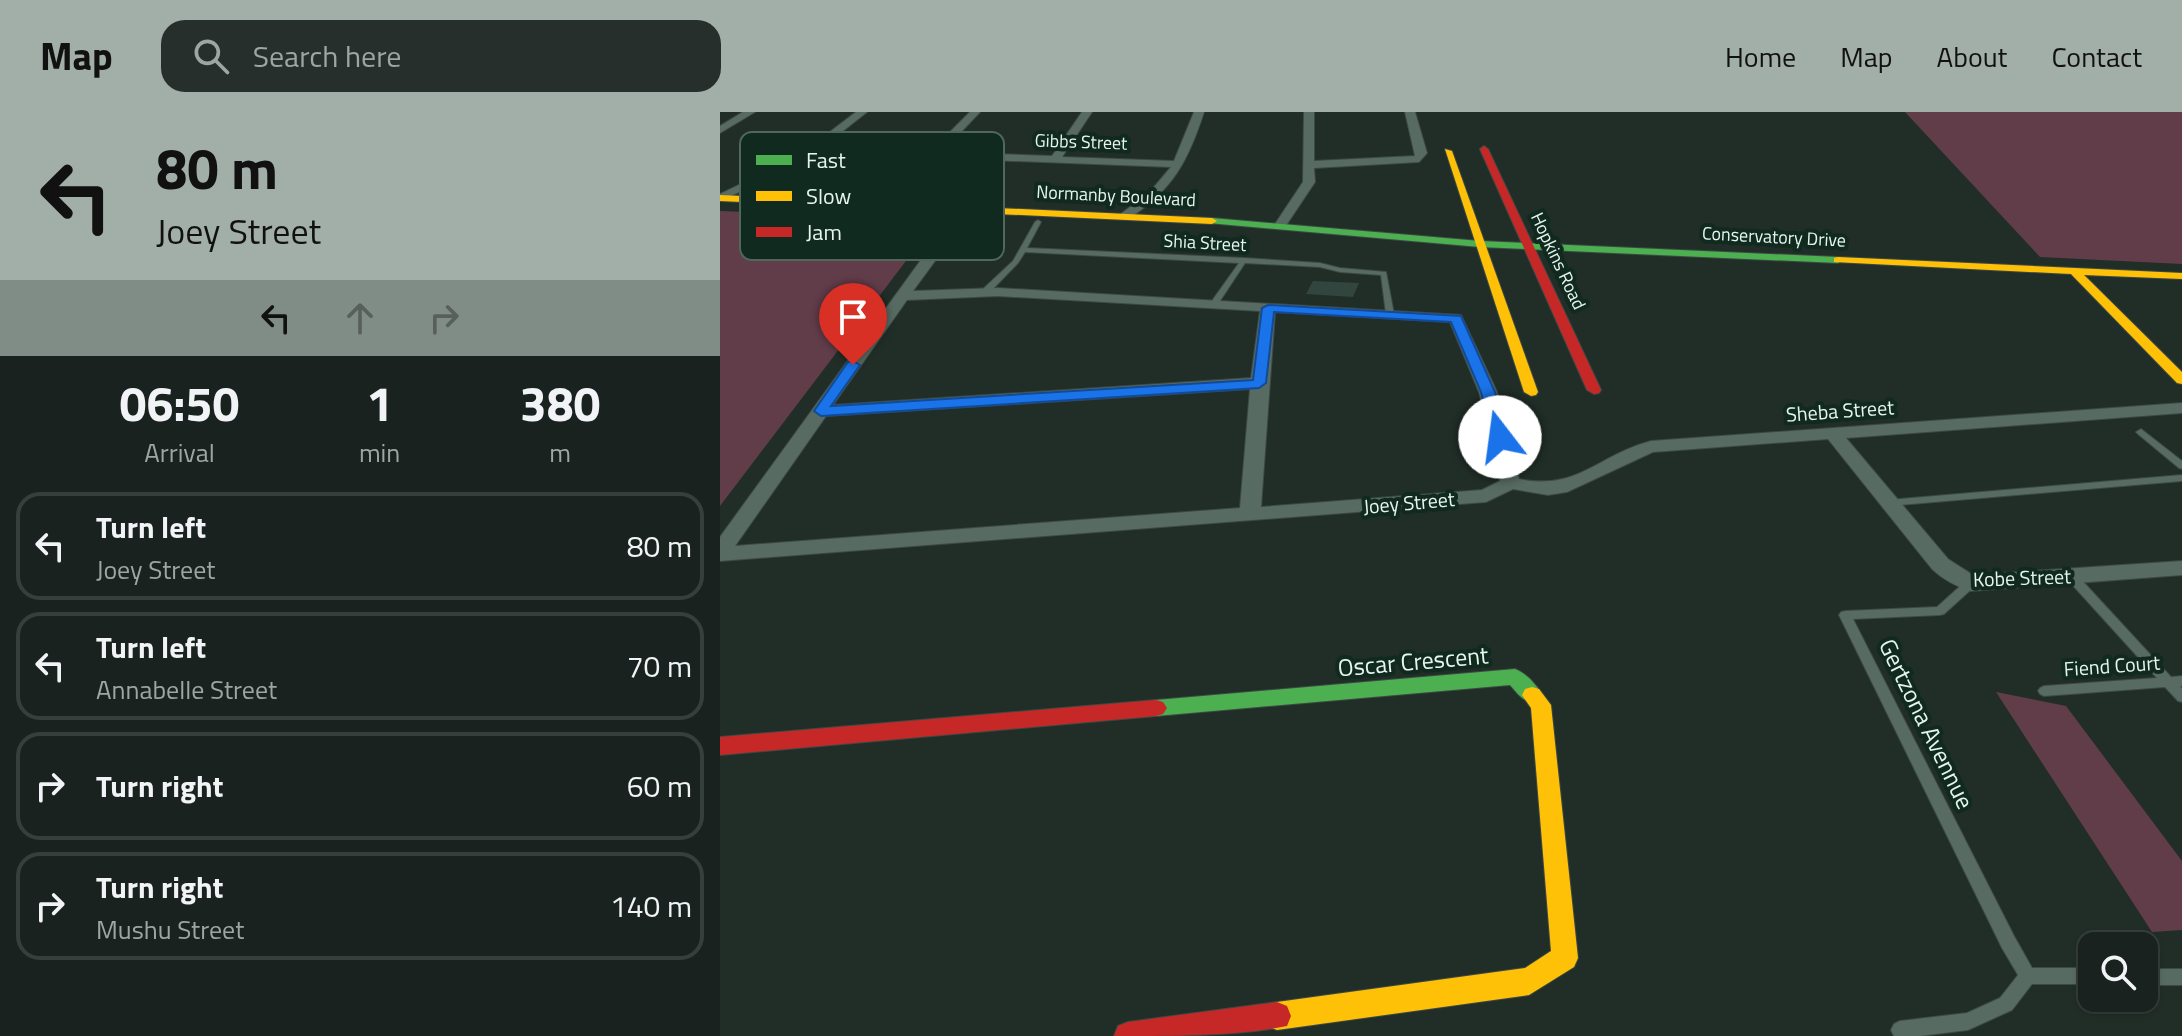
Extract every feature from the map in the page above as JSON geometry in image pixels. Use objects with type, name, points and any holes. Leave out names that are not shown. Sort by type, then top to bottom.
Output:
[{"type":"street","points":[[720,130],[750,112]]},
{"type":"street","points":[[835,132],[862,112]]},
{"type":"street","points":[[955,132],[975,112]]},
{"type":"street","points":[[1055,159],[1087,112]]},
{"type":"street","points":[[1124,216],[1137,209],[1180,164],[1199,112]]},
{"type":"street","points":[[1281,224],[1306,187],[1309,112]]},
{"type":"street","points":[[1309,165],[1419,159],[1422,153],[1410,112]]},
{"type":"street","name":"Hopkins Road","points":[[1484,149],[1594,390]]},
{"type":"street","points":[[1448,151],[1531,392]]},
{"type":"street","name":"Gibbs Street","points":[[1004,157],[1180,164]]},
{"type":"street","points":[[721,198],[740,190]]},
{"type":"street","name":"Normanby Boulevard","points":[[1004,211],[1281,224],[1365,233]]},
{"type":"street","name":"Conservatory Drive","points":[[1365,233],[1480,244],[2182,276]]},
{"type":"street","points":[[720,553],[929,260]]},
{"type":"street","points":[[2074,271],[2182,380]]},
{"type":"street","points":[[902,296],[985,292],[1456,318],[1488,392],[1511,475],[1510,483]]},
{"type":"street","points":[[1250,516],[1259,383],[1268,308]]},
{"type":"street","points":[[821,411],[1259,383]]},
{"type":"street","name":"Sheba Street","points":[[1510,483],[1535,488],[1559,488],[1634,451],[1651,447],[2182,408]]},
{"type":"street","name":"Kobe Street","points":[[1832,433],[1940,564],[1954,576],[1971,583],[2182,568]]},
{"type":"street","name":"Joey Street","points":[[720,553],[1250,516],[1486,496],[1510,483]]},
{"type":"street","name":"Oscar Crescent","points":[[720,746],[1515,677],[1541,705],[1565,958],[1529,981],[1128,1036]]},
{"type":"lane","points":[[985,292],[1016,262],[1038,222]]},
{"type":"lane","name":"Shia Street","points":[[1023,250],[1244,260],[1384,273],[1390,314]]},
{"type":"lane","points":[[1213,305],[1244,260]]},
{"type":"lane","points":[[2141,432],[2182,466]]},
{"type":"lane","points":[[1888,503],[2182,478]]},
{"type":"lane","points":[[2072,577],[2176,681],[2182,697]]},
{"type":"lane","name":"Gertzona Avennue","points":[[1971,583],[1940,611],[1845,615],[2008,942],[2028,976]]},
{"type":"lane","name":"Fiend Court","points":[[2044,691],[2176,681]]},
{"type":"lane","points":[[1900,1030],[1968,1021],[2006,1004],[2028,976],[2078,976]]},
{"type":"lane","points":[[2158,977],[2182,977]]},
{"type":"shaded area","points":[[1905,112],[2182,112],[2182,264],[2040,257]]},
{"type":"shaded area","points":[[720,211],[740,212],[740,260],[907,260],[720,506]]},
{"type":"shaded area","points":[[1996,692],[2066,706],[2182,861],[2182,930],[2152,932]]},
{"type":"building","points":[[1313,281],[1359,283],[1353,297],[1306,294]]},
{"type":"traffic: fast","points":[[1212,221],[1480,244],[1838,260]]},
{"type":"traffic: fast","points":[[1156,708],[1515,677],[1532,695]]},
{"type":"traffic: slow","points":[[1448,151],[1531,392]]},
{"type":"traffic: slow","points":[[720,198],[740,199]]},
{"type":"traffic: slow","points":[[1004,211],[1212,221]]},
{"type":"traffic: slow","points":[[1838,260],[2182,276]]},
{"type":"traffic: slow","points":[[2074,271],[2182,380]]},
{"type":"traffic: slow","points":[[1277,1016],[1529,981],[1565,958],[1541,705],[1532,695]]},
{"type":"traffic: jam","points":[[1484,149],[1594,390]]},
{"type":"traffic: jam","points":[[720,746],[1156,708]]},
{"type":"traffic: jam","points":[[1128,1036],[1277,1016]]},
{"type":"route","points":[[853,365],[821,411],[1259,383],[1268,308],[1456,318],[1488,392],[1500,437]]}]
